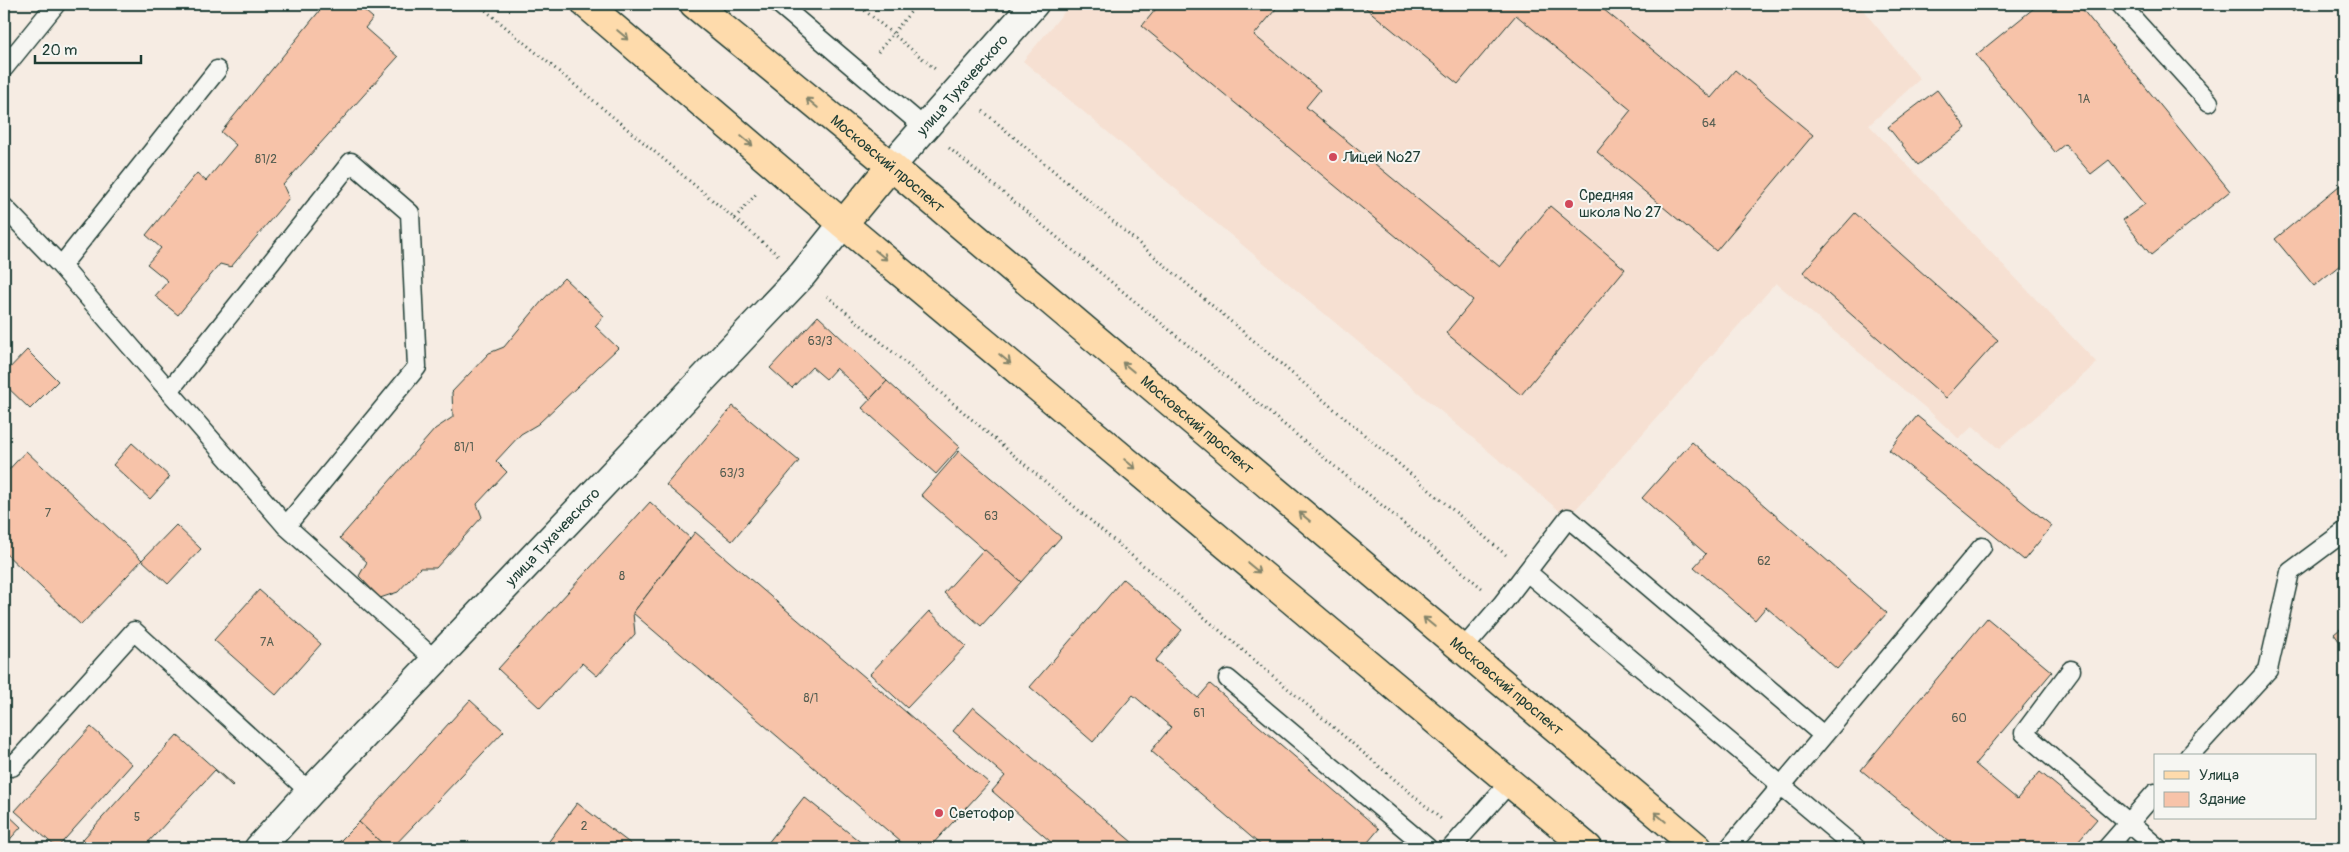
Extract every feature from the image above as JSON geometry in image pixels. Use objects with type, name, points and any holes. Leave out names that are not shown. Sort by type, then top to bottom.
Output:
[{"type":"main road","points":[[586,4],[843,224],[1510,782],[1578,845]]},
{"type":"main road","name":"Московский проспект","points":[[694,4],[891,166],[1698,848]]},
{"type":"main road","points":[[843,224],[891,166]]},
{"type":"street","name":"улица Тухачевского","points":[[891,166],[1034,4]]},
{"type":"street","name":"улица Тухачевского","points":[[259,848],[802,274],[843,224]]},
{"type":"lane","points":[[4,68],[56,4]]},
{"type":"lane","points":[[779,4],[925,128]]},
{"type":"lane","points":[[2120,4],[2209,102]]},
{"type":"lane","points":[[61,266],[217,70]]},
{"type":"lane","points":[[169,391],[351,162],[410,213],[418,367],[286,526]]},
{"type":"lane","points":[[4,207],[61,266],[286,526],[435,660]]},
{"type":"lane","points":[[1462,650],[1502,604],[1568,518],[1823,735]]},
{"type":"lane","points":[[2191,754],[2268,670],[2290,572],[2345,531]]},
{"type":"lane","points":[[1729,848],[1982,547]]},
{"type":"lane","points":[[1527,572],[1856,848]]},
{"type":"lane","points":[[4,760],[12,767],[134,631],[310,792]]},
{"type":"lane","points":[[2070,670],[2024,732],[2158,848]]},
{"type":"lane","points":[[1228,679],[1428,848]]},
{"type":"lane","points":[[1456,842],[1510,782]]},
{"type":"lane","points":[[2107,848],[2154,794]]},
{"type":"path","points":[[478,4],[802,274],[1456,842]]},
{"type":"path","points":[[857,4],[1527,572]]},
{"type":"path","points":[[925,128],[1502,604]]},
{"type":"shaded area","name":"Средняя школа № 27","points":[[1071,4],[1858,4],[1920,79],[1869,125],[2097,363],[1999,449],[1973,426],[1959,439],[1929,411],[1776,283],[1568,518],[1023,61]]},
{"type":"building","points":[[325,4],[357,4],[373,18],[365,28],[398,57],[283,185],[289,198],[231,267],[220,264],[178,315],[155,296],[168,281],[147,264],[161,248],[146,235],[197,173],[206,181],[236,145],[221,132]]},
{"type":"building","name":"Лицей №27","points":[[1160,4],[1280,4],[1254,35],[1320,90],[1306,107],[1500,267],[1550,206],[1625,269],[1521,395],[1446,333],[1473,300],[1142,26]]},
{"type":"building","points":[[1361,4],[1597,4],[1711,98],[1735,70],[1813,135],[1716,251],[1597,152],[1631,110],[1516,15],[1458,84]]},
{"type":"building","points":[[2039,4],[2078,4],[2230,191],[2151,255],[2123,220],[2145,204],[2109,160],[2091,174],[2065,144],[2055,152],[1976,55]]},
{"type":"building","points":[[2286,4],[2302,4],[2293,12]]},
{"type":"building","points":[[1937,90],[1966,128],[1918,165],[1888,127]]},
{"type":"building","points":[[2345,181],[2345,261],[2314,286],[2275,239]]},
{"type":"building","points":[[1855,213],[1998,340],[1946,398],[1803,272]]},
{"type":"building","points":[[564,278],[604,316],[595,326],[618,348],[538,424],[521,434],[496,461],[507,472],[477,504],[482,517],[436,568],[420,568],[398,592],[380,598],[359,576],[367,562],[340,538],[435,429],[453,417],[452,392],[489,353],[504,347],[542,301]]},
{"type":"building","points":[[818,316],[887,381],[870,399],[836,368],[826,379],[812,367],[792,388],[770,368]]},
{"type":"building","points":[[27,350],[58,381],[30,409],[4,384],[4,374]]},
{"type":"building","points":[[887,381],[960,447],[936,474],[862,408]]},
{"type":"building","points":[[733,406],[799,461],[732,541],[666,485]]},
{"type":"building","points":[[1917,416],[2052,526],[2024,560],[1889,450]]},
{"type":"building","points":[[1692,442],[1887,613],[1837,669],[1766,607],[1755,620],[1694,567],[1706,554],[1642,498]]},
{"type":"building","points":[[132,443],[170,477],[150,499],[113,465]]},
{"type":"building","points":[[26,451],[142,560],[81,625],[4,552],[4,475]]},
{"type":"building","points":[[959,451],[1061,537],[1021,582],[921,495]]},
{"type":"building","points":[[650,502],[690,538],[633,613],[635,634],[597,676],[582,663],[540,708],[498,669]]},
{"type":"building","points":[[176,525],[201,549],[168,584],[142,560]]},
{"type":"building","points":[[695,532],[989,783],[929,848],[908,848],[633,613]]},
{"type":"building","points":[[984,549],[1021,582],[981,626],[944,593]]},
{"type":"building","points":[[1123,579],[1182,630],[1155,661],[1198,698],[1210,684],[1379,829],[1363,848],[1264,848],[1151,751],[1171,727],[1133,695],[1093,742],[1030,687]]},
{"type":"building","points":[[259,590],[321,644],[276,695],[214,640]]},
{"type":"building","points":[[929,611],[966,646],[907,708],[870,674]]},
{"type":"building","points":[[1987,618],[2052,672],[1975,764],[2017,799],[2040,772],[2097,819],[2072,848],[1956,848],[1861,770]]},
{"type":"building","points":[[2345,625],[2345,649],[2334,634]]},
{"type":"building","points":[[470,700],[504,731],[392,848],[387,848],[359,822]]},
{"type":"building","points":[[973,707],[1139,848],[1085,848],[1078,842],[1073,848],[1058,848],[992,791],[1005,776],[953,731]]},
{"type":"building","points":[[91,727],[132,764],[57,848],[15,811]]},
{"type":"building","points":[[177,735],[233,785],[215,770],[143,848],[75,848]]},
{"type":"building","points":[[804,797],[868,848],[764,848]]},
{"type":"building","points":[[577,803],[636,848],[544,848]]},
{"type":"building","points":[[4,811],[21,827],[4,846]]},
{"type":"building","points":[[359,822],[387,848],[333,848]]},
{"type":"place","name":"Лицей №27","points":[[1333,157]]},
{"type":"place","name":"Средняя школа № 27","points":[[1569,204]]},
{"type":"place","name":"Светофор","points":[[939,813]]}]
